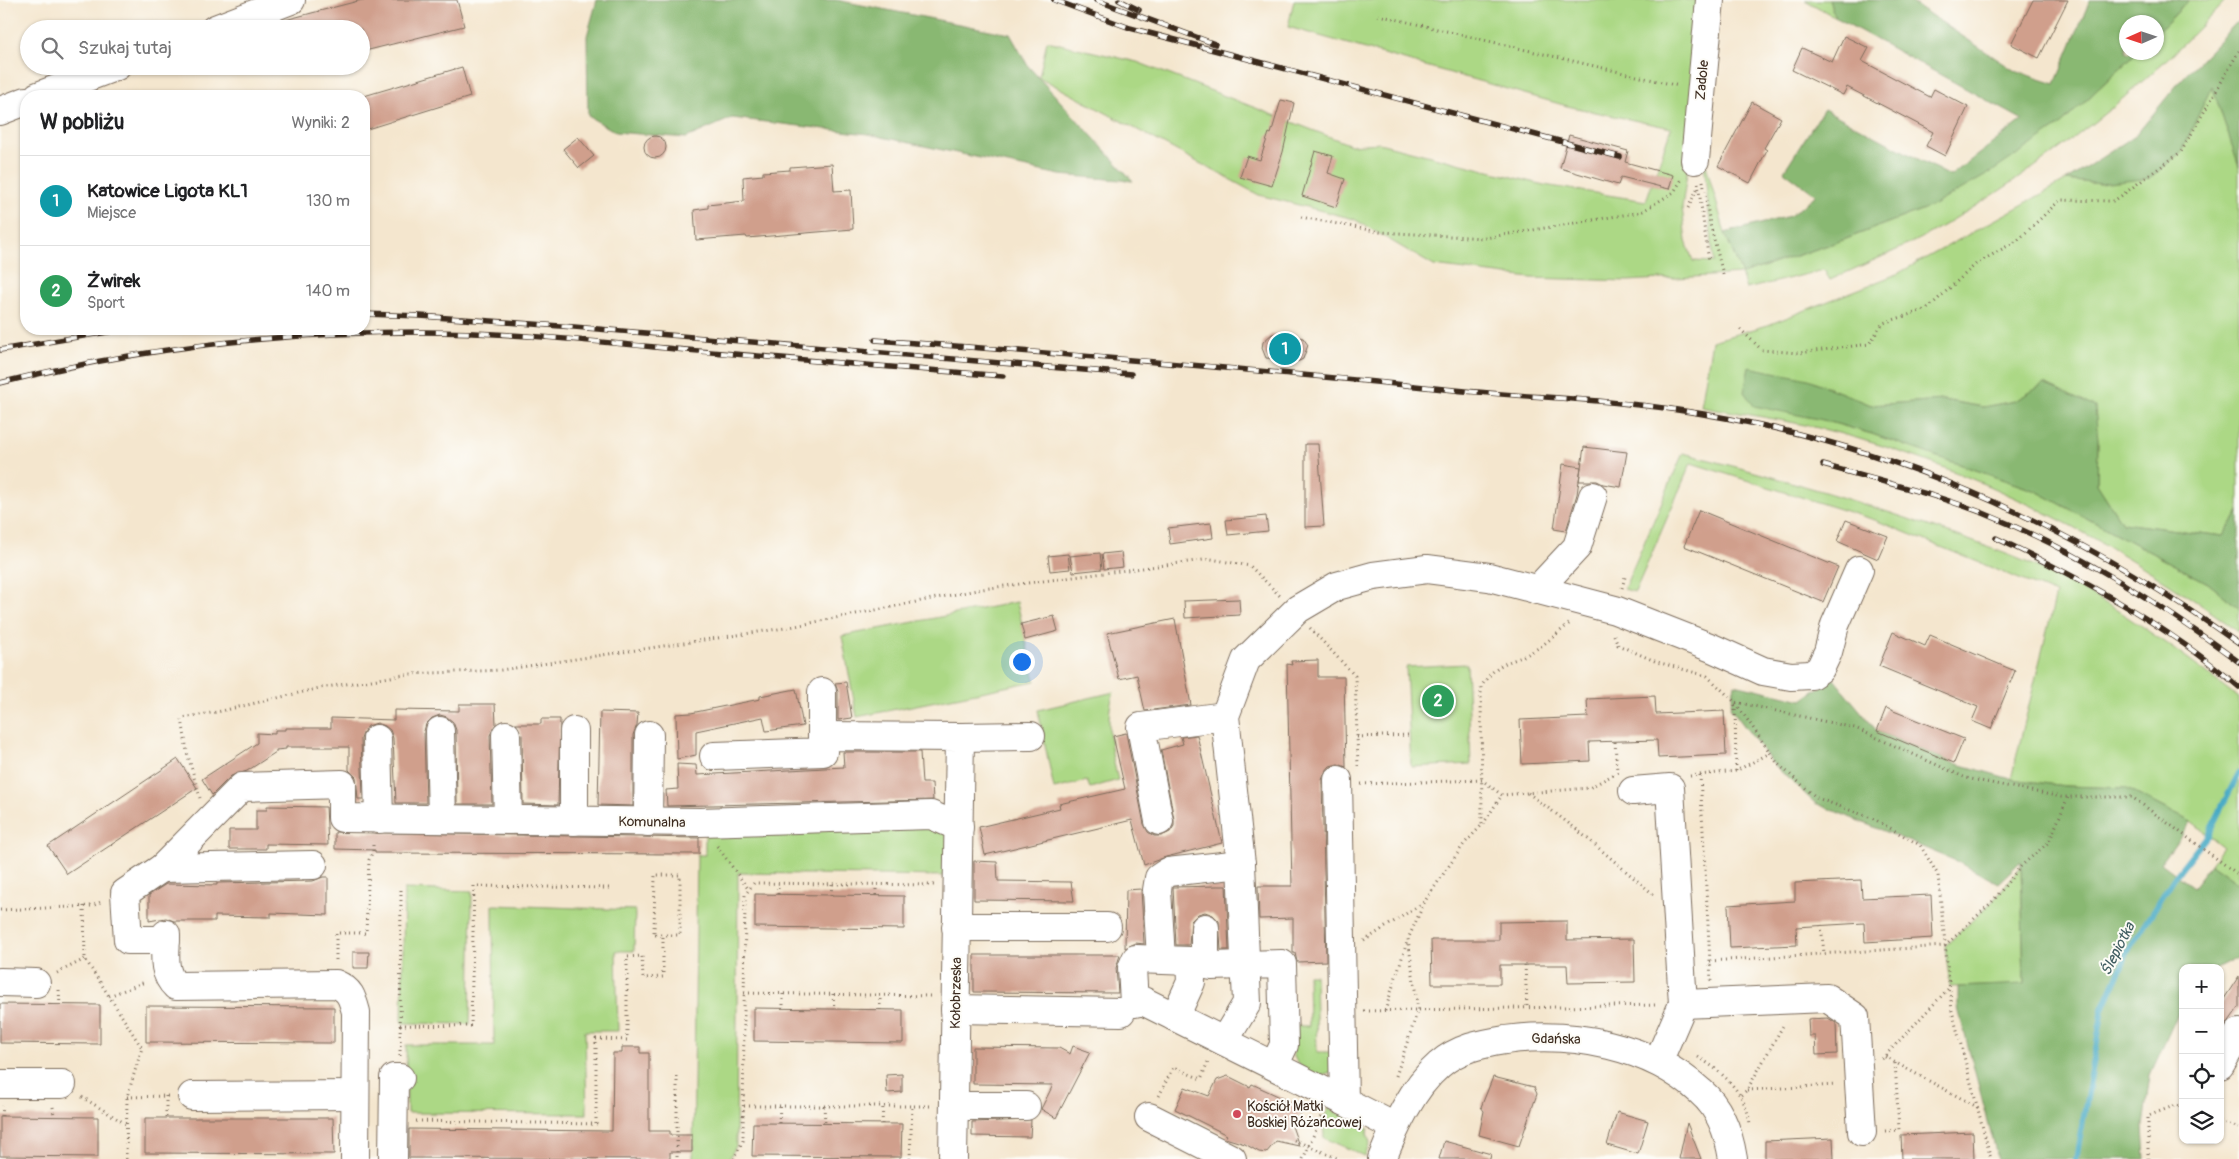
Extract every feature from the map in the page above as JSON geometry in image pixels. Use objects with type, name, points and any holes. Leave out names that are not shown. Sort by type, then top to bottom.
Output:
[{"type":"street","points":[[239,20],[291,0]]},
{"type":"street","name":"Zadole","points":[[1695,160],[1710,0]]},
{"type":"street","points":[[54,90],[93,75]]},
{"type":"street","points":[[0,111],[20,103]]},
{"type":"street","points":[[1537,590],[1577,547],[1593,496]]},
{"type":"street","points":[[1221,1040],[1247,1003],[1241,864],[1225,716],[1246,660],[1295,612],[1337,586],[1373,576],[1427,569],[1489,578],[1605,607],[1712,648],[1763,671],[1791,676],[1811,675],[1820,669],[1828,652],[1835,625],[1858,570]]},
{"type":"street","points":[[714,756],[823,752],[822,692]]},
{"type":"street","points":[[1159,821],[1140,727],[1225,716]]},
{"type":"street","points":[[440,731],[442,820]]},
{"type":"street","points":[[574,731],[574,821]]},
{"type":"street","points":[[648,822],[649,735]]},
{"type":"street","points":[[506,736],[508,820]]},
{"type":"street","points":[[822,736],[1031,736]]},
{"type":"street","name":"Kołobrzeska","points":[[953,1159],[960,737]]},
{"type":"street","points":[[377,739],[379,819]]},
{"type":"street","points":[[1338,780],[1342,1011],[1338,1098]]},
{"type":"street","name":"Komunalna","points":[[212,817],[242,787],[342,784],[342,818],[700,822],[932,815],[959,827]]},
{"type":"street","points":[[1633,790],[1670,788],[1683,1004],[1658,1062]]},
{"type":"street","points":[[212,817],[162,868],[125,893],[128,940],[166,937],[168,974],[176,986],[336,984],[346,988],[351,995],[356,1012],[355,1159]]},
{"type":"street","points":[[162,868],[313,864]]},
{"type":"street","points":[[1161,958],[1157,890],[1159,878],[1168,872],[1241,864]]},
{"type":"street","points":[[956,927],[1107,927]]},
{"type":"street","points":[[1175,1017],[1198,963],[1205,928]]},
{"type":"street","points":[[1274,1066],[1284,1045],[1282,964],[1246,965],[1198,963],[1161,958],[1136,959],[1132,968],[1134,1003],[1143,1001],[1395,1127]]},
{"type":"street","points":[[0,982],[36,983]]},
{"type":"street","points":[[1683,1004],[1827,998],[1855,1017],[1862,1132]]},
{"type":"street","points":[[955,1003],[1121,1012]]},
{"type":"street","points":[[2224,1058],[2239,1032]]},
{"type":"street","name":"Gdańska","points":[[1382,1159],[1395,1127],[1410,1101],[1438,1066],[1476,1044],[1517,1039],[1584,1039],[1658,1062],[1702,1092],[1719,1113],[1730,1140],[1733,1159]]},
{"type":"street","points":[[393,1159],[394,1078],[400,1078]]},
{"type":"street","points":[[0,1084],[62,1084]]},
{"type":"street","points":[[179,1096],[355,1095]]},
{"type":"street","points":[[954,1106],[1026,1106]]},
{"type":"street","points":[[1149,1117],[1232,1159]]},
{"type":"path","points":[[1378,15],[1701,91]]},
{"type":"path","points":[[1740,329],[1762,350],[1799,353],[1868,344],[1883,323],[1927,308],[1976,264],[2018,240],[2060,200],[2114,202],[2181,152],[2239,51]]},
{"type":"path","points":[[1301,217],[1380,232],[1485,238],[1641,212],[1674,192],[1695,160],[1700,163],[1710,224],[1724,278]]},
{"type":"path","points":[[1688,208],[1699,187]]},
{"type":"path","points":[[1702,209],[1709,262]]},
{"type":"path","points":[[212,817],[200,796],[187,752],[182,718],[217,712],[320,688],[410,674],[501,670],[785,628],[982,589],[1211,559],[1250,566],[1355,676],[1358,784],[1482,780],[1502,795],[1589,788],[1617,770],[1615,742]]},
{"type":"path","points":[[1482,825],[1481,686],[1489,674],[1504,662],[1534,651],[1605,607],[1618,645],[1657,662],[1707,676],[1735,702],[1778,764],[1816,798],[1874,819],[1920,845],[1938,875],[1952,1011],[1991,1159]]},
{"type":"path","points":[[1735,702],[1736,771]]},
{"type":"path","points":[[1735,702],[1855,728],[1966,778],[2068,797],[2132,797],[2239,875]]},
{"type":"path","points":[[1357,737],[1410,735]]},
{"type":"path","points":[[1712,1003],[1700,774],[1736,771],[1770,753]]},
{"type":"path","points":[[1527,793],[1575,828],[1655,896]]},
{"type":"path","points":[[1385,1010],[1408,939],[1425,901],[1464,844],[1482,825],[1502,795]]},
{"type":"path","points":[[1710,961],[1945,946],[1992,902],[2021,866],[2049,842],[2068,797]]},
{"type":"path","points":[[336,984],[336,933],[366,933],[369,860],[373,851],[373,826],[379,819]]},
{"type":"path","points":[[700,822],[749,890]]},
{"type":"path","points":[[655,875],[680,875],[680,935],[663,935],[654,935],[655,875]]},
{"type":"path","points":[[734,1159],[743,1141],[745,895],[754,883],[958,886]]},
{"type":"path","points":[[778,884],[778,894]]},
{"type":"path","points":[[831,895],[832,884]]},
{"type":"path","points":[[876,885],[876,895]]},
{"type":"path","points":[[400,1025],[471,1026],[474,886],[610,888]]},
{"type":"path","points":[[400,1078],[401,889]]},
{"type":"path","points":[[0,910],[92,906],[125,893]]},
{"type":"path","points":[[1341,958],[1425,901]]},
{"type":"path","points":[[84,906],[85,959],[142,1048],[128,1097],[126,1159]]},
{"type":"path","points":[[1821,926],[1824,953]]},
{"type":"path","points":[[410,1121],[596,1124],[596,1039],[627,1040],[628,957],[642,956],[643,978],[663,977],[663,935]]},
{"type":"path","points":[[1396,1078],[1418,1010],[1408,939]]},
{"type":"path","points":[[36,983],[85,959]]},
{"type":"path","points":[[1525,965],[1527,1007]]},
{"type":"path","points":[[109,996],[168,974]]},
{"type":"path","points":[[1747,1090],[1860,1083],[1950,987]]},
{"type":"path","points":[[744,993],[880,995],[955,1003]]},
{"type":"path","points":[[783,994],[784,1008]]},
{"type":"path","points":[[833,994],[834,1009]]},
{"type":"path","points":[[880,995],[880,1010]]},
{"type":"path","points":[[1719,1113],[1747,1090],[1799,999]]},
{"type":"path","points":[[1342,1011],[1683,1004]]},
{"type":"path","points":[[1149,1117],[1173,1067],[1201,1079],[1221,1040]]},
{"type":"path","points":[[1885,1057],[1979,1108]]},
{"type":"path","points":[[677,1076],[677,1159]]},
{"type":"path","points":[[62,1084],[126,1124]]},
{"type":"path","points":[[128,1097],[179,1096]]},
{"type":"path","points":[[166,1118],[179,1096]]},
{"type":"path","points":[[1303,1159],[1338,1098]]},
{"type":"path","points":[[2148,1159],[2148,1116],[2176,1105],[2179,1106]]},
{"type":"path","points":[[744,1106],[954,1106]]},
{"type":"path","points":[[779,1123],[780,1106]]},
{"type":"path","points":[[824,1106],[825,1123]]},
{"type":"path","points":[[882,1124],[883,1106]]},
{"type":"path","points":[[910,1159],[912,1106]]},
{"type":"path","points":[[2224,1122],[2239,1128]]},
{"type":"path","points":[[1294,1140],[1339,1159]]},
{"type":"green space","points":[[597,0],[836,0],[1010,34],[1028,66],[1133,181],[1060,175],[868,134],[732,118],[686,138],[616,132],[588,116],[587,36]]},
{"type":"green space","points":[[1294,0],[1703,0],[1690,153],[1682,207],[1686,241],[1693,261],[1714,262],[1703,154],[1725,233],[1742,274],[1846,239],[1934,205],[2059,126],[2129,60],[2164,60],[2164,26],[2189,0],[2226,0],[2161,65],[2055,153],[1939,228],[1830,280],[1824,270],[1746,289],[1741,274],[1628,281],[1531,278],[1434,266],[1354,219],[1259,195],[1039,77],[1047,41],[1137,62],[1351,145],[1379,143],[1544,185],[1646,201],[1671,128],[1567,106],[1288,27]]},
{"type":"green space","points":[[1805,0],[1829,0],[1835,17]]},
{"type":"green space","points":[[1829,0],[1908,0],[2015,71],[2055,84],[2090,0],[2189,0],[2164,26],[2164,15],[2119,15],[2119,60],[2129,60],[2059,126],[1990,173],[1934,205],[1846,239],[1742,274],[1725,233],[1790,216],[1816,195],[1784,171],[1824,109],[1950,176],[2023,120],[1835,17]]},
{"type":"green space","points":[[2239,20],[2239,166],[2212,86],[2181,152],[2151,178],[2100,184],[2067,180],[2136,135],[2180,81]]},
{"type":"green space","points":[[2212,85],[2239,166],[2239,512],[2223,536],[2122,523],[2097,484],[2098,440],[2045,384],[2015,401],[1983,407],[1943,400],[1871,405],[1808,379],[1823,420],[1872,434],[2036,491],[2208,583],[2239,608],[2239,632],[2144,567],[2094,538],[1990,487],[1937,465],[1827,430],[1701,406],[1712,341],[1768,325],[1897,274],[2067,180],[2100,184],[2181,152]]},
{"type":"green space","points":[[1749,367],[1808,379],[1871,405],[1943,400],[1983,407],[2015,401],[2044,384],[2095,407],[2098,440],[2097,484],[2122,523],[2223,536],[2239,512],[2239,608],[2208,583],[2036,491],[1872,434],[1823,420],[1754,406],[1744,392]]},
{"type":"green space","points":[[1683,453],[1843,498],[1976,543],[2040,568],[2093,595],[2143,627],[2239,698],[2239,884],[2211,864],[2223,847],[2191,822],[2125,788],[2065,786],[2011,779],[2056,594],[1875,520],[1691,463],[1635,592],[1624,589]]},
{"type":"green space","points":[[1017,602],[1035,681],[857,717],[842,636]]},
{"type":"green space","points":[[1467,664],[1471,764],[1411,767],[1406,667]]},
{"type":"green space","points":[[1833,678],[1877,731],[1954,763],[2011,779],[2065,786],[2125,788],[2191,822],[2161,863],[2193,887],[2211,864],[2239,884],[2239,957],[2224,965],[2179,964],[2179,1011],[2150,1075],[2143,1126],[2145,1159],[1998,1159],[1958,1008],[1958,987],[2024,984],[2021,861],[1998,883],[1954,860],[1815,803],[1773,764],[1730,707],[1735,684],[1802,700]]},
{"type":"green space","points":[[1114,692],[1109,714],[1109,725],[1111,747],[1118,780],[1090,788],[1087,781],[1054,789],[1038,710]]},
{"type":"green space","points":[[930,821],[948,832],[947,876],[738,873],[736,1146],[729,1159],[693,1159],[697,855],[705,855],[705,833]]},
{"type":"green space","points":[[2021,866],[2024,985],[1950,987],[1945,946],[1992,902]]},
{"type":"green space","points":[[404,889],[472,891],[470,1024],[402,1023]]},
{"type":"green space","points":[[493,905],[635,910],[634,951],[616,951],[618,1031],[585,1031],[587,1114],[407,1113],[406,1045],[494,1045]]},
{"type":"green space","points":[[1308,975],[1315,975],[1317,1052],[1333,1052],[1331,1073],[1319,1077],[1302,1067],[1293,1052],[1292,1026],[1309,1026]]},
{"type":"green space","points":[[1329,1108],[1369,1129],[1367,1134],[1370,1143],[1365,1156],[1324,1138],[1323,1119]]},
{"type":"building","points":[[362,0],[457,0],[464,26],[370,50],[370,20],[285,20]]},
{"type":"building","points":[[2033,0],[2068,0],[2039,58],[2011,44]]},
{"type":"building","points":[[1844,36],[1869,48],[1862,61],[1930,97],[1934,89],[1968,107],[1945,156],[1926,146],[1933,132],[1847,87],[1843,95],[1792,70],[1802,48],[1832,62]]},
{"type":"building","points":[[462,67],[470,97],[370,128],[370,94]]},
{"type":"building","points":[[1281,100],[1294,103],[1283,152],[1272,186],[1240,177],[1247,156],[1260,160],[1269,133],[1271,134]]},
{"type":"building","points":[[1752,102],[1781,118],[1764,148],[1767,150],[1750,183],[1718,166]]},
{"type":"building","points":[[1569,135],[1628,151],[1625,162],[1673,175],[1669,189],[1621,177],[1618,185],[1560,168]]},
{"type":"building","points":[[655,136],[663,139],[666,147],[663,155],[655,158],[647,155],[644,147],[647,139]]},
{"type":"building","points":[[578,137],[594,156],[579,168],[563,149]]},
{"type":"building","points":[[1315,151],[1333,156],[1328,173],[1345,179],[1336,207],[1302,196]]},
{"type":"building","points":[[832,164],[834,191],[851,190],[853,229],[747,238],[746,236],[696,240],[694,210],[708,208],[708,205],[744,201],[743,177],[763,175],[763,172],[790,170],[790,167]]},
{"type":"building","points":[[1272,334],[1303,338],[1308,345],[1303,359],[1299,361],[1266,358],[1262,348],[1263,342]]},
{"type":"building","points":[[1305,444],[1318,444],[1324,526],[1305,527]]},
{"type":"building","points":[[1584,447],[1627,452],[1621,487],[1597,481],[1579,481]]},
{"type":"building","points":[[1563,464],[1581,467],[1577,494],[1566,531],[1554,529]]},
{"type":"building","points":[[1699,510],[1838,567],[1823,602],[1684,546]]},
{"type":"building","points":[[1266,516],[1268,531],[1228,535],[1226,520]]},
{"type":"building","points":[[1846,520],[1888,536],[1878,559],[1837,541]]},
{"type":"building","points":[[1211,523],[1213,538],[1170,544],[1168,528]]},
{"type":"building","points":[[1121,552],[1123,567],[1104,569],[1102,554]]},
{"type":"building","points":[[1100,553],[1102,569],[1073,572],[1070,556]]},
{"type":"building","points":[[1068,554],[1070,569],[1050,571],[1048,556]]},
{"type":"building","points":[[1239,599],[1240,615],[1185,618],[1184,601]]},
{"type":"building","points":[[1054,616],[1058,631],[1025,640],[1021,624]]},
{"type":"building","points":[[1175,619],[1191,705],[1145,711],[1137,675],[1119,679],[1107,633]]},
{"type":"building","points":[[1893,632],[1925,646],[1930,635],[2015,671],[1991,729],[1972,721],[1978,707],[1879,666]]},
{"type":"building","points":[[1318,660],[1318,677],[1344,677],[1346,767],[1338,764],[1330,766],[1322,780],[1326,961],[1297,962],[1295,953],[1293,953],[1293,918],[1259,919],[1258,886],[1292,886],[1287,664],[1292,665],[1291,661]]},
{"type":"building","points":[[846,682],[852,718],[838,720],[838,692],[835,683]]},
{"type":"building","points":[[796,689],[803,726],[766,731],[763,717],[696,731],[696,755],[677,759],[676,714],[691,713],[760,699],[760,696]]},
{"type":"building","points":[[1655,696],[1656,714],[1724,711],[1726,755],[1658,758],[1657,740],[1589,742],[1590,761],[1522,764],[1520,720],[1588,717],[1587,699]]},
{"type":"building","points":[[459,704],[495,704],[496,724],[490,735],[492,804],[457,804],[456,730],[453,722],[447,717],[440,715],[432,718],[426,724],[424,731],[426,803],[396,803],[393,738],[390,730],[377,723],[368,726],[361,739],[363,799],[358,799],[356,777],[349,770],[349,747],[286,747],[286,749],[276,750],[276,752],[247,771],[231,776],[212,795],[202,779],[257,743],[257,733],[275,734],[275,730],[285,730],[285,728],[331,728],[331,718],[394,720],[394,710],[459,711]]},
{"type":"building","points":[[1886,708],[1964,739],[1954,763],[1877,731]]},
{"type":"building","points":[[600,712],[638,713],[637,725],[633,735],[633,806],[598,805]]},
{"type":"building","points":[[541,719],[560,719],[558,805],[523,804],[522,735],[516,724],[541,724]]},
{"type":"building","points":[[1126,733],[1144,824],[1148,832],[1154,836],[1161,836],[1170,832],[1174,826],[1161,750],[1183,744],[1181,737],[1197,735],[1222,843],[1166,857],[1144,865],[1132,820],[985,855],[979,827],[1060,808],[1059,804],[1125,789],[1113,736]]},
{"type":"building","points":[[843,752],[920,752],[922,783],[932,783],[933,800],[667,806],[666,790],[678,789],[677,764],[696,765],[697,775],[844,767]]},
{"type":"building","points":[[178,759],[197,788],[67,874],[48,846]]},
{"type":"building","points":[[267,806],[326,807],[328,845],[266,844],[266,849],[229,849],[229,830],[256,830],[256,810],[267,810]]},
{"type":"building","points":[[335,832],[699,838],[699,854],[375,853],[375,850],[335,849]]},
{"type":"building","points":[[974,861],[997,862],[998,881],[1071,882],[1074,901],[974,900]]},
{"type":"building","points":[[328,877],[328,915],[271,913],[271,917],[215,916],[215,921],[174,921],[166,918],[149,921],[149,895],[166,884],[217,885],[217,883],[313,881]]},
{"type":"building","points":[[1861,880],[1862,898],[1931,895],[1933,938],[1865,942],[1864,923],[1796,927],[1797,945],[1730,948],[1728,905],[1795,901],[1795,883]]},
{"type":"building","points":[[1226,886],[1229,950],[1221,950],[1219,921],[1213,915],[1205,912],[1198,914],[1191,921],[1189,945],[1176,945],[1173,887]]},
{"type":"building","points":[[1141,889],[1144,944],[1136,943],[1125,948],[1126,890]]},
{"type":"building","points":[[755,894],[904,896],[904,929],[755,927]]},
{"type":"building","points":[[1567,921],[1567,940],[1634,939],[1635,982],[1568,983],[1567,965],[1500,965],[1500,984],[1432,984],[1431,940],[1499,940],[1499,922]]},
{"type":"building","points":[[353,952],[369,952],[368,968],[353,968]]},
{"type":"building","points":[[974,955],[1120,955],[1116,968],[1118,993],[974,992]]},
{"type":"building","points":[[2239,976],[2239,1007],[2224,1028],[2224,1009],[2224,999]]},
{"type":"building","points":[[0,1004],[100,1005],[100,1044],[0,1043]]},
{"type":"building","points":[[146,1006],[334,1007],[334,1043],[146,1042]]},
{"type":"building","points":[[754,1008],[903,1010],[903,1043],[754,1041]]},
{"type":"building","points":[[1828,1018],[1836,1023],[1837,1054],[1816,1055],[1815,1036],[1809,1036],[1808,1019]]},
{"type":"building","points":[[1073,1046],[1090,1052],[1056,1118],[1041,1109],[1053,1085],[973,1084],[973,1047],[1059,1048],[1070,1054]]},
{"type":"building","points":[[622,1047],[640,1047],[640,1053],[649,1053],[649,1131],[670,1131],[670,1135],[692,1135],[692,1152],[670,1152],[670,1159],[409,1158],[409,1129],[612,1131],[613,1053],[622,1053]]},
{"type":"building","points":[[902,1074],[902,1092],[887,1093],[886,1075]]},
{"type":"building","name":"Kościół Matki Boskiej Różańcowej","points":[[1228,1076],[1250,1087],[1252,1084],[1304,1108],[1292,1126],[1299,1146],[1276,1141],[1266,1153],[1259,1152],[1245,1144],[1225,1138],[1227,1135],[1175,1109],[1185,1087],[1209,1096],[1217,1080]]},
{"type":"building","points":[[1493,1077],[1534,1087],[1537,1094],[1519,1146],[1479,1135],[1484,1111],[1481,1107]]},
{"type":"building","points":[[1617,1112],[1648,1121],[1638,1154],[1607,1145]]},
{"type":"building","points":[[0,1116],[98,1117],[98,1157],[0,1156]]},
{"type":"building","points":[[145,1118],[333,1118],[334,1154],[145,1153]]},
{"type":"building","points":[[1031,1120],[1030,1137],[972,1136],[972,1122]]},
{"type":"building","points":[[753,1123],[902,1124],[901,1157],[752,1156]]},
{"type":"building","points":[[1687,1123],[1701,1159],[1679,1159]]},
{"type":"building","points":[[1973,1132],[1974,1159],[1902,1159],[1901,1135]]},
{"type":"building","points":[[1833,1138],[1834,1159],[1765,1159],[1765,1141]]},
{"type":"building","points":[[1444,1141],[1491,1154],[1490,1159],[1439,1159]]},
{"type":"waterway","name":"Ślepiotka","points":[[2076,1159],[2103,1009],[2129,949],[2174,878],[2207,836],[2239,773]]},
{"type":"railway","points":[[1054,0],[1130,28],[1620,157]]},
{"type":"railway","points":[[1096,0],[1215,44]]},
{"type":"railway","points":[[1119,0],[1139,10]]},
{"type":"railway","points":[[370,314],[574,327],[1131,374]]},
{"type":"railway","points":[[370,333],[422,332],[548,338],[1003,376]]},
{"type":"railway","points":[[0,350],[89,335]]},
{"type":"railway","points":[[0,383],[104,360],[156,351],[209,344],[315,335]]},
{"type":"railway","points":[[875,340],[1160,362],[1472,392],[1614,402],[1671,409],[1749,423],[1825,441],[1898,464],[1970,491],[2039,523],[2107,559],[2239,644]]},
{"type":"railway","points":[[1823,465],[1944,499],[1983,513],[2051,544],[2116,579],[2178,619],[2239,662]]},
{"type":"railway","points":[[1996,538],[2060,570],[2153,623],[2211,664],[2239,687]]},
{"type":"place","name":"Katowice Ligota KL1","points":[[1285,349]]},
{"type":"place","name":"Żwirek","points":[[1438,701]]},
{"type":"place","name":"Kościół Matki Boskiej Różańcowej","points":[[1237,1114]]}]
